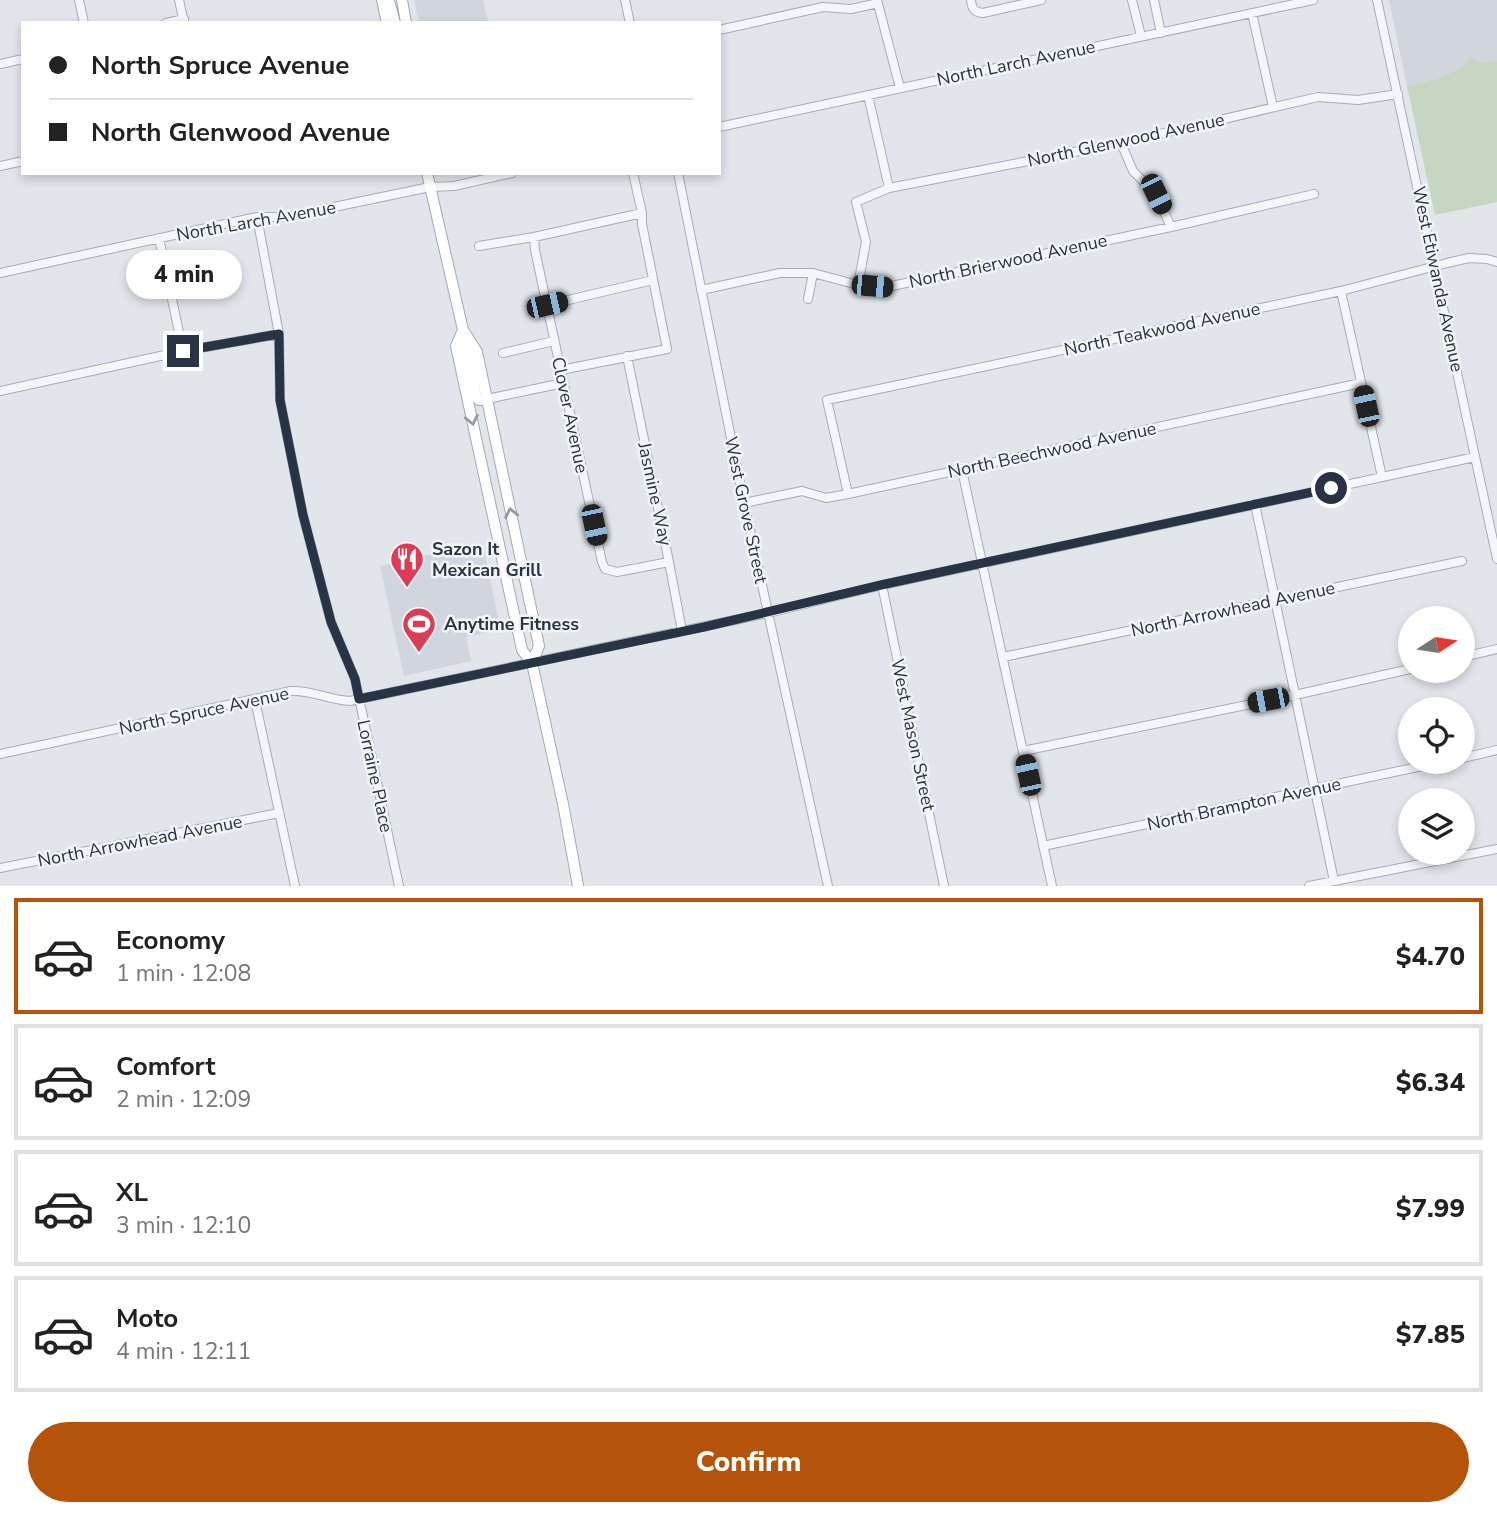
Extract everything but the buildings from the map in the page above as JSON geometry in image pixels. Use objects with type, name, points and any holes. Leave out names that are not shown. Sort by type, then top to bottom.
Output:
[{"type":"main road","points":[[384,0],[387,21]]},
{"type":"main road","points":[[384,0],[390,4],[394,21]]},
{"type":"main road","points":[[402,0],[406,21]]},
{"type":"main road","points":[[427,175],[463,330],[477,352],[540,646],[532,663]]},
{"type":"main road","points":[[463,330],[456,346],[522,650],[532,663],[578,886]]},
{"type":"street","points":[[79,0],[84,21]]},
{"type":"street","points":[[179,0],[184,21]]},
{"type":"street","points":[[625,0],[630,21]]},
{"type":"street","points":[[971,0],[972,9],[983,13],[1041,0]]},
{"type":"street","points":[[1132,0],[1141,36]]},
{"type":"street","points":[[1154,0],[1161,33]]},
{"type":"street","name":"North Larch Avenue","points":[[721,127],[1313,0]]},
{"type":"street","name":"West Etiwanda Avenue","points":[[1377,0],[1497,559]]},
{"type":"street","points":[[721,30],[823,7],[851,9],[877,2],[900,88]]},
{"type":"street","points":[[1252,13],[1273,107]]},
{"type":"street","points":[[0,64],[21,59]]},
{"type":"street","name":"North Glenwood Avenue","points":[[858,285],[866,243],[856,202],[889,188],[1121,143],[1318,97],[1358,100],[1398,94]]},
{"type":"street","points":[[868,95],[889,188]]},
{"type":"street","points":[[1121,143],[1133,171],[1156,194],[1171,227]]},
{"type":"street","points":[[0,166],[21,161]]},
{"type":"street","name":"North Larch Avenue","points":[[0,273],[257,217],[286,217],[503,175]]},
{"type":"street","points":[[561,370],[667,349],[633,175]]},
{"type":"street","name":"West Grove Street","points":[[678,175],[744,503],[828,886]]},
{"type":"street","name":"North Brierwood Avenue","points":[[701,290],[780,273],[813,273],[858,285],[887,287],[1314,194]]},
{"type":"street","points":[[479,246],[642,213]]},
{"type":"street","name":"Lorraine Place","points":[[257,217],[279,334],[280,400],[303,515],[331,622],[355,679],[399,886]]},
{"type":"street","name":"Clover Avenue","points":[[534,237],[602,562],[605,569],[617,572],[669,562]]},
{"type":"street","points":[[159,238],[183,351]]},
{"type":"street","name":"North Teakwood Avenue","points":[[848,494],[827,400],[1340,291],[1469,258],[1497,262]]},
{"type":"street","points":[[808,299],[813,273]]},
{"type":"street","points":[[547,305],[653,280]]},
{"type":"street","points":[[1340,291],[1382,477]]},
{"type":"street","points":[[0,391],[183,351],[279,334]]},
{"type":"street","points":[[503,353],[554,341]]},
{"type":"street","name":"Jasmine Way","points":[[627,356],[682,631]]},
{"type":"street","points":[[487,399],[563,383]]},
{"type":"street","name":"North Beechwood Avenue","points":[[744,503],[802,491],[826,498],[848,494],[1361,383]]},
{"type":"street","name":"North Spruce Avenue","points":[[0,754],[302,691],[341,701],[359,699],[768,613],[881,585],[1475,457]]},
{"type":"street","points":[[962,470],[1052,886]]},
{"type":"street","points":[[1255,504],[1334,881]]},
{"type":"street","name":"North Arrowhead Avenue","points":[[1003,657],[1462,561]]},
{"type":"street","name":"West Mason Street","points":[[881,585],[944,886]]},
{"type":"street","points":[[1475,654],[1497,649]]},
{"type":"street","points":[[1023,751],[1398,672]]},
{"type":"street","points":[[256,700],[295,886]]},
{"type":"street","points":[[1475,755],[1497,750]]},
{"type":"street","name":"North Brampton Avenue","points":[[1043,846],[1398,771]]},
{"type":"street","name":"North Arrowhead Avenue","points":[[0,868],[279,813]]},
{"type":"street","points":[[1309,886],[1497,849]]},
{"type":"shaded area","points":[[414,0],[483,0],[488,21],[419,21]]},
{"type":"shaded area","points":[[1389,0],[1497,0],[1497,61],[1464,66],[1439,78],[1407,86]]},
{"type":"shaded area","points":[[480,543],[501,630],[466,637],[471,661],[404,676],[380,566]]},
{"type":"green space","points":[[1471,57],[1478,63],[1497,61],[1497,202],[1435,215],[1407,86],[1439,78],[1464,66]]},
{"type":"place","name":"Sazon It Mexican Grill","points":[[407,589]]},
{"type":"place","name":"Anytime Fitness","points":[[419,654]]},
{"type":"route","points":[[183,351],[279,334],[280,400],[303,515],[331,622],[355,679],[359,699],[704,627],[881,585],[1331,488]]}]
